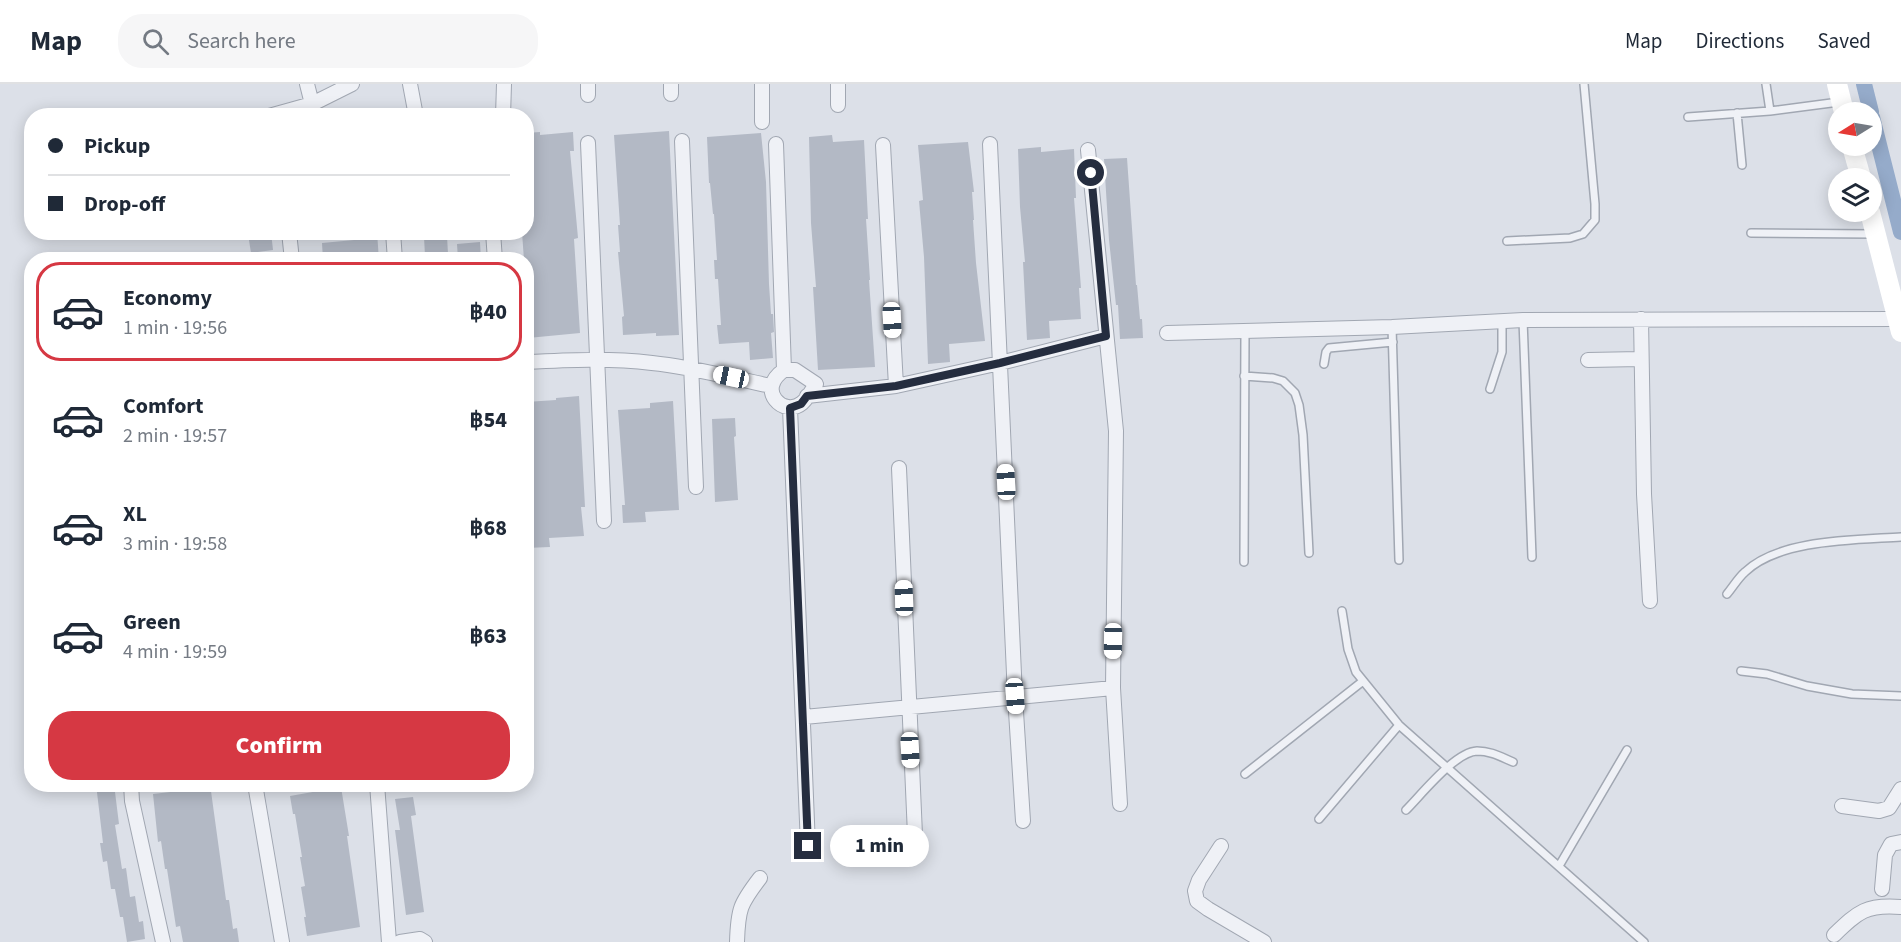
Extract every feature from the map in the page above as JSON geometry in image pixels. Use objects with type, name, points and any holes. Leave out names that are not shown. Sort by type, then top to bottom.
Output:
[{"type":"street","points":[[307,84],[313,108]]},
{"type":"street","points":[[316,108],[352,84]]},
{"type":"street","points":[[410,84],[414,108]]},
{"type":"street","points":[[503,108],[504,84]]},
{"type":"street","points":[[762,84],[762,122]]},
{"type":"street","points":[[838,84],[838,105]]},
{"type":"street","points":[[682,141],[696,487]]},
{"type":"street","points":[[588,143],[604,521]]},
{"type":"street","points":[[777,144],[784,370]]},
{"type":"street","points":[[990,144],[1015,696],[1023,821]]},
{"type":"street","points":[[883,145],[896,386]]},
{"type":"street","points":[[1088,150],[1116,431],[1113,688],[1120,804]]},
{"type":"street","points":[[1167,333],[1392,327],[1523,320],[1641,319],[1899,326],[1896,294],[1873,222]]},
{"type":"street","points":[[1641,319],[1640,359],[1650,600]]},
{"type":"street","points":[[807,396],[896,386],[1106,336]]},
{"type":"street","points":[[1588,360],[1640,359]]},
{"type":"street","points":[[534,363],[597,360],[653,363],[771,386]]},
{"type":"street","points":[[784,370],[795,370],[816,384],[801,404],[790,408],[780,405],[773,397],[771,386],[775,376],[784,370]]},
{"type":"street","points":[[790,408],[808,846]]},
{"type":"street","points":[[899,468],[915,835]]},
{"type":"street","points":[[804,717],[1113,688]]},
{"type":"street","points":[[1842,806],[1879,810],[1889,808],[1901,789]]},
{"type":"street","points":[[131,792],[163,942]]},
{"type":"street","points":[[256,792],[282,942]]},
{"type":"street","points":[[378,792],[389,942]]},
{"type":"street","points":[[1882,889],[1885,855],[1892,844],[1901,842]]},
{"type":"street","points":[[1221,846],[1199,880],[1195,891],[1197,900],[1264,942]]},
{"type":"street","points":[[737,942],[738,917],[744,898],[760,878]]},
{"type":"street","points":[[1834,935],[1850,919],[1866,909],[1884,905],[1901,907]]},
{"type":"street","points":[[400,942],[420,939],[425,942]]},
{"type":"lane","points":[[1507,241],[1583,234],[1595,220],[1584,84]]},
{"type":"lane","points":[[1766,84],[1770,111]]},
{"type":"lane","points":[[1688,117],[1770,111],[1841,100]]},
{"type":"lane","points":[[1737,113],[1742,165]]},
{"type":"lane","points":[[1751,233],[1876,234]]},
{"type":"lane","points":[[1523,320],[1532,556]]},
{"type":"lane","points":[[1490,389],[1502,352],[1502,321]]},
{"type":"lane","points":[[1392,327],[1400,560]]},
{"type":"lane","points":[[1244,562],[1245,331]]},
{"type":"lane","points":[[1324,364],[1329,348],[1393,342]]},
{"type":"lane","points":[[1244,376],[1284,381],[1295,393],[1303,435],[1310,553]]},
{"type":"lane","points":[[1727,594],[1745,571],[1772,555],[1824,542],[1901,537]]},
{"type":"lane","points":[[1342,611],[1348,649],[1356,672],[1399,725],[1644,942]]},
{"type":"lane","points":[[1741,671],[1767,674],[1807,686],[1852,694],[1901,696]]},
{"type":"lane","points":[[1245,774],[1363,681]]},
{"type":"lane","points":[[1319,819],[1399,725]]},
{"type":"lane","points":[[1559,866],[1627,750]]},
{"type":"lane","points":[[1406,810],[1464,755],[1475,751],[1490,752],[1513,762]]},
{"type":"building","points":[[669,131],[679,335],[656,336],[656,333],[623,335],[622,317],[624,316],[618,252],[620,252],[618,225],[620,225],[614,135]]},
{"type":"building","points":[[534,132],[540,132],[540,135],[573,132],[574,151],[570,151],[578,238],[574,239],[580,333],[534,337],[534,252],[523,252],[523,240],[534,240]]},
{"type":"building","points":[[761,133],[766,182],[769,284],[774,332],[771,333],[773,358],[750,360],[749,342],[719,344],[717,325],[721,325],[718,279],[715,279],[714,260],[717,260],[707,137]]},
{"type":"building","points":[[832,135],[833,142],[864,140],[868,219],[866,219],[875,367],[818,370],[809,137]]},
{"type":"building","points":[[968,142],[974,192],[972,192],[976,263],[985,341],[949,344],[950,362],[928,364],[924,257],[919,201],[923,200],[918,145]]},
{"type":"building","points":[[1041,147],[1041,152],[1074,149],[1076,198],[1074,198],[1081,319],[1049,321],[1050,338],[1027,340],[1018,149]]},
{"type":"building","points":[[1127,158],[1136,285],[1143,338],[1120,339],[1109,240],[1104,159]]},
{"type":"building","points":[[249,240],[272,240],[273,250],[251,252]]},
{"type":"building","points":[[378,240],[378,252],[323,252],[322,243]]},
{"type":"building","points":[[424,240],[447,240],[448,252],[425,252]]},
{"type":"building","points":[[480,242],[481,252],[458,252],[457,244]]},
{"type":"building","points":[[579,396],[585,507],[581,507],[584,536],[549,538],[550,547],[534,548],[534,401],[556,400],[556,398]]},
{"type":"building","points":[[673,401],[679,510],[645,512],[646,522],[623,523],[622,505],[625,505],[618,410],[650,408],[650,403]]},
{"type":"building","points":[[735,418],[738,500],[715,502],[712,419]]},
{"type":"building","points":[[97,792],[115,792],[119,824],[115,825],[122,869],[126,868],[130,897],[135,896],[139,922],[143,921],[145,939],[127,942],[115,889],[111,889],[107,861],[103,862],[100,843],[103,843]]},
{"type":"building","points":[[211,792],[226,900],[229,900],[233,929],[237,928],[239,942],[183,942],[180,926],[176,927],[161,841],[158,842],[153,794]]},
{"type":"building","points":[[313,792],[342,792],[360,927],[307,936],[301,887],[305,886],[300,857],[302,857],[290,796]]},
{"type":"building","points":[[413,797],[416,815],[411,816],[424,912],[406,915],[395,830],[400,830],[395,799]]},
{"type":"waterway","points":[[1864,84],[1868,102]]},
{"type":"waterway","points":[[1882,156],[1901,232]]},
{"type":"route","points":[[808,846],[790,408],[801,404],[807,396],[896,386],[1106,336],[1091,173]]}]
